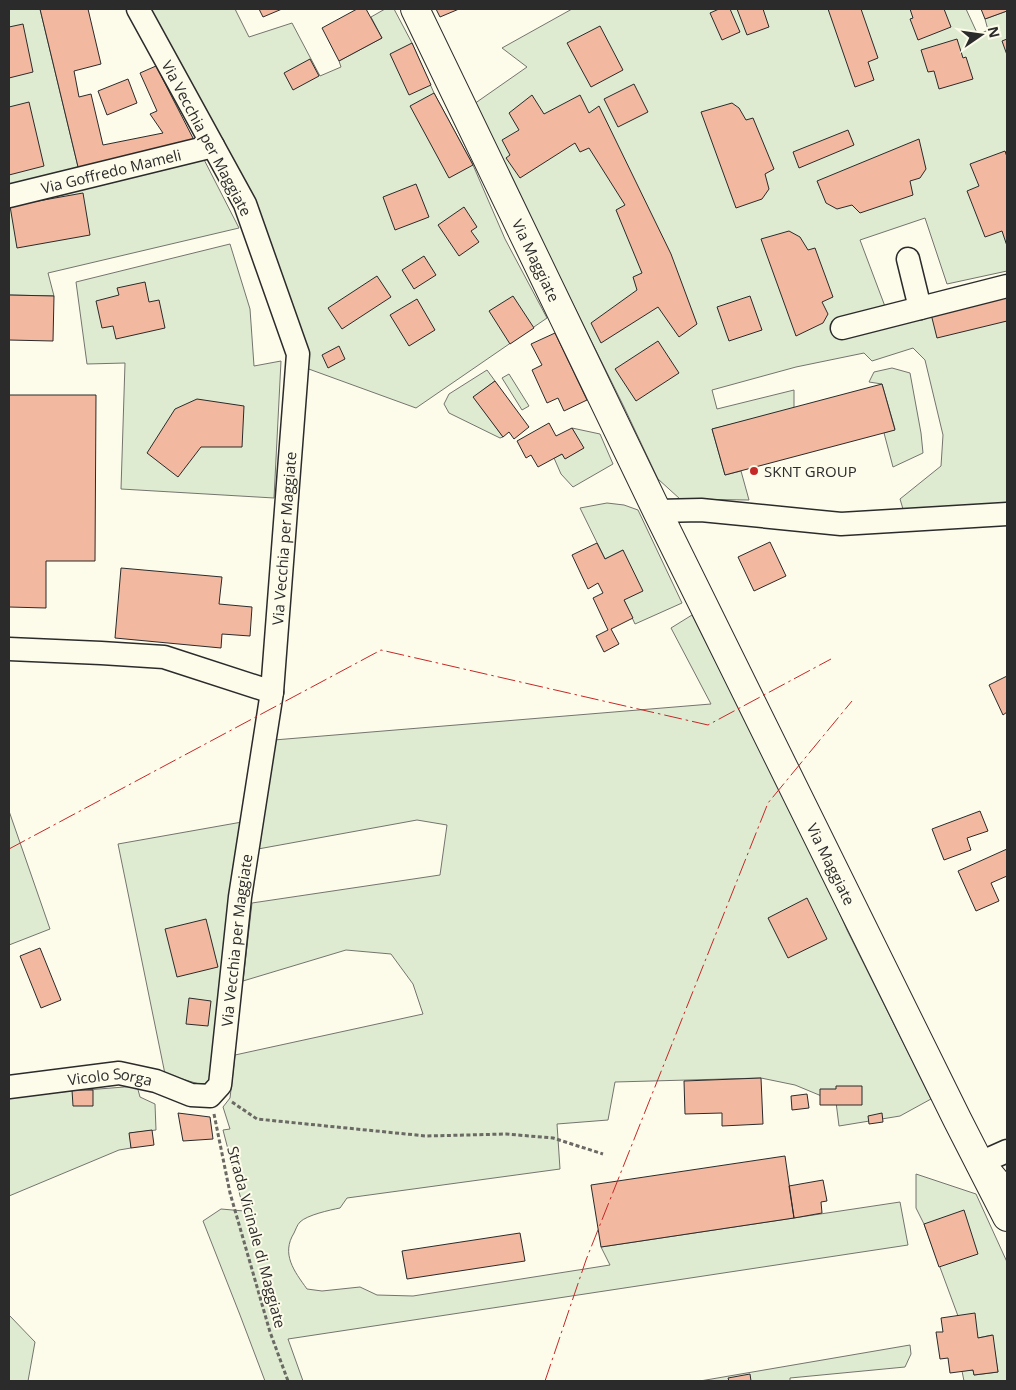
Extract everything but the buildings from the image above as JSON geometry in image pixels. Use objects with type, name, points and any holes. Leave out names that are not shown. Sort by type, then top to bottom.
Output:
[{"type":"main road","name":"Via Maggiate","points":[[415,9],[658,510],[1007,1217]]},
{"type":"main road","points":[[980,1163],[1007,1195]]},
{"type":"street","name":"Via Vecchia per Maggiate","points":[[138,9],[245,204],[298,354],[272,692],[240,898],[220,1085],[213,1094]]},
{"type":"street","name":"Via Goffredo Mameli","points":[[9,196],[213,146]]},
{"type":"street","points":[[908,260],[920,308]]},
{"type":"street","points":[[842,328],[1007,286]]},
{"type":"street","points":[[658,510],[701,510],[841,524],[1007,514]]},
{"type":"street","points":[[9,649],[164,658],[272,692]]},
{"type":"street","name":"Vicolo Sorga","points":[[9,1087],[119,1073],[156,1081],[191,1095],[213,1094]]},
{"type":"street","points":[[980,1163],[1007,1151]]},
{"type":"path","points":[[213,1094],[257,1119],[426,1136],[506,1134],[553,1138],[603,1154]]},
{"type":"path","name":"Strada Vicinale di Maggiate","points":[[213,1094],[230,1193],[270,1332],[288,1381]]},
{"type":"green space","points":[[9,9],[40,9],[79,171],[195,142],[239,228],[48,273],[54,296],[9,295]]},
{"type":"green space","points":[[149,9],[235,9],[249,37],[292,23],[320,76],[341,67],[339,61],[382,38],[371,17],[385,9],[394,9],[412,43],[434,93],[473,165],[505,239],[547,318],[416,408],[306,368]]},
{"type":"green space","points":[[572,9],[966,9],[978,35],[988,30],[985,19],[1007,11],[1007,271],[947,284],[925,218],[860,240],[892,325],[1007,294],[1007,503],[903,509],[900,499],[941,466],[943,435],[925,360],[913,348],[872,361],[864,353],[796,367],[712,390],[717,409],[794,390],[794,409],[712,429],[725,475],[741,471],[749,500],[680,499],[658,479],[474,104],[527,67],[502,48]]},
{"type":"green space","points":[[230,244],[250,309],[254,366],[281,361],[274,498],[121,489],[125,363],[87,364],[76,282]]},
{"type":"green space","points":[[892,368],[910,373],[923,453],[893,467],[884,433],[895,429],[882,384],[869,382],[874,372]]},
{"type":"green space","points":[[487,370],[495,381],[474,397],[503,437],[500,438],[449,413],[444,404],[449,394]]},
{"type":"green space","points":[[509,374],[529,406],[522,410],[502,378]]},
{"type":"green space","points":[[572,428],[600,434],[613,464],[573,487],[561,474],[554,458],[562,454],[566,458],[583,448]]},
{"type":"green space","points":[[607,503],[624,505],[638,510],[682,603],[635,624],[624,600],[623,550],[605,559],[580,508]]},
{"type":"green space","points":[[692,615],[818,865],[847,930],[931,1099],[900,1116],[839,1126],[836,1102],[795,1085],[761,1078],[615,1082],[608,1120],[557,1124],[560,1169],[347,1198],[340,1208],[313,1215],[299,1223],[290,1241],[289,1255],[291,1262],[307,1289],[322,1291],[360,1287],[377,1295],[413,1296],[610,1265],[601,1247],[900,1202],[908,1245],[288,1339],[303,1381],[265,1381],[203,1221],[221,1209],[244,1211],[223,1130],[230,1129],[223,1107],[230,1098],[235,1055],[423,1014],[413,984],[391,954],[346,950],[243,981],[252,903],[440,875],[447,825],[417,820],[258,849],[274,740],[711,704],[671,628]]},
{"type":"green space","points":[[9,811],[50,929],[9,945]]},
{"type":"green space","points":[[242,822],[210,1083],[199,1084],[165,1074],[118,844]]},
{"type":"green space","points":[[137,1086],[140,1097],[155,1104],[156,1130],[130,1133],[131,1148],[119,1150],[9,1196],[9,1096]]},
{"type":"green space","points":[[916,1174],[976,1194],[1007,1262],[1007,1381],[964,1381],[962,1371],[973,1370],[974,1375],[998,1372],[992,1335],[978,1338],[958,1316],[924,1224],[916,1208]]},
{"type":"green space","points":[[9,1315],[35,1342],[28,1381],[9,1381]]},
{"type":"green space","points":[[910,1345],[911,1354],[905,1367],[790,1378],[790,1381],[700,1381]]},
{"type":"power","points":[[9,849],[381,650],[708,725],[831,659]]},
{"type":"power","points":[[545,1381],[586,1260],[768,803],[852,701]]},
{"type":"place","name":"SKNT GROUP","points":[[754,471]]}]
